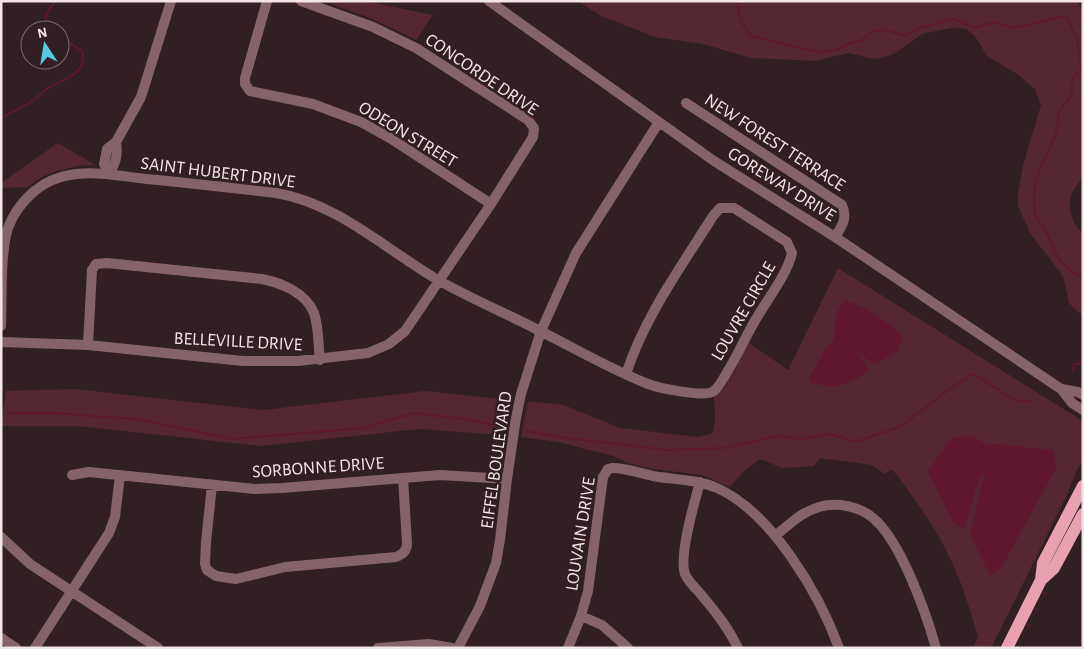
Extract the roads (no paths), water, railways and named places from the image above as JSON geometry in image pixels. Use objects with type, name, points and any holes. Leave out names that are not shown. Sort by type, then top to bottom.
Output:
[{"type":"main road","points":[[1007,648],[1040,580],[1043,563],[1083,486]]},
{"type":"main road","points":[[1040,580],[1054,568],[1083,514]]},
{"type":"street","points":[[109,174],[116,164],[118,154],[116,142],[140,98],[171,1]]},
{"type":"street","name":"ODEON STREET","points":[[267,1],[245,78],[245,84],[250,91],[313,104],[361,122],[491,204]]},
{"type":"street","name":"CONCORDE DRIVE","points":[[301,1],[373,27],[416,48],[532,123],[534,128],[533,137],[491,204],[439,280]]},
{"type":"street","name":"GOREWAY DRIVE","points":[[489,1],[714,161],[835,237],[1061,389],[1072,403],[1083,410]]},
{"type":"street","name":"NEW FOREST TERRACE","points":[[686,103],[842,205],[844,222],[835,237]]},
{"type":"street","name":"EIFFEL BOULEVARD","points":[[458,648],[480,606],[496,563],[506,479],[520,394],[541,331],[576,253],[659,122]]},
{"type":"street","name":"SAINT HUBERT DRIVE","points":[[1,326],[4,243],[9,225],[21,205],[36,189],[59,177],[80,173],[109,174],[276,193],[301,198],[332,211],[439,280],[541,331]]},
{"type":"street","name":"LOUVRE CIRCLE","points":[[541,331],[626,374],[648,384],[668,390],[704,394],[713,392],[721,383],[752,325],[785,271],[792,253],[787,242],[734,208],[720,208],[713,216],[653,311],[631,358],[626,374]]},
{"type":"street","points":[[88,345],[92,270],[96,264],[107,262],[262,279],[282,285],[298,294],[313,311],[316,320],[320,360]]},
{"type":"street","name":"BELLEVILLE DRIVE","points":[[1,342],[88,345],[243,361],[291,362],[320,360],[368,353],[389,344],[405,331],[413,321],[439,280]]},
{"type":"street","name":"GOREWAY DRIVE","points":[[1061,389],[1078,392],[1083,395]]},
{"type":"street","name":"LOUVAIN DRIVE","points":[[568,648],[581,616],[592,573],[604,473],[612,468],[618,468],[654,476],[700,482],[716,487],[732,496],[747,508],[775,536],[800,570],[817,598],[839,648]]},
{"type":"street","name":"SORBONNE DRIVE","points":[[72,475],[89,472],[269,489],[451,475],[506,479]]},
{"type":"street","points":[[35,648],[109,533],[113,524],[120,475]]},
{"type":"street","points":[[212,485],[205,564],[211,574],[222,578],[236,579],[284,566],[396,557],[401,555],[407,548],[402,478]]},
{"type":"street","points":[[700,482],[689,523],[684,563],[685,574],[717,613],[738,648]]},
{"type":"street","points":[[775,536],[799,516],[820,507],[843,506],[868,514],[883,529],[899,555],[923,608],[936,648]]},
{"type":"street","points":[[1,537],[30,564],[158,648]]},
{"type":"street","points":[[581,616],[602,624],[628,648]]},
{"type":"street","points":[[1,638],[16,648]]},
{"type":"street","points":[[378,648],[429,644],[452,648]]},
{"type":"waterway","points":[[46,20],[46,16],[55,1]]},
{"type":"waterway","points":[[737,1],[741,22],[751,36],[818,52],[837,50],[862,40],[872,31],[886,30],[905,36],[919,28],[954,19],[975,28],[994,22],[1014,28],[1065,16],[1078,42],[1081,70],[1072,80],[1072,94],[1058,113],[1056,133],[1035,182],[1034,207],[1035,213],[1060,259],[1074,273],[1083,276]]},
{"type":"waterway","points":[[1,118],[28,104],[51,86],[77,72],[83,60],[82,51],[70,43]]},
{"type":"waterway","points":[[1073,372],[1074,364],[1083,363]]},
{"type":"waterway","points":[[527,431],[559,437],[667,450],[724,448],[778,436],[801,439],[831,434],[856,442],[901,426],[973,374],[1015,400],[1033,402]]},
{"type":"waterway","points":[[8,413],[51,413],[137,419],[232,439],[363,428],[414,413],[465,419],[503,427]]}]
